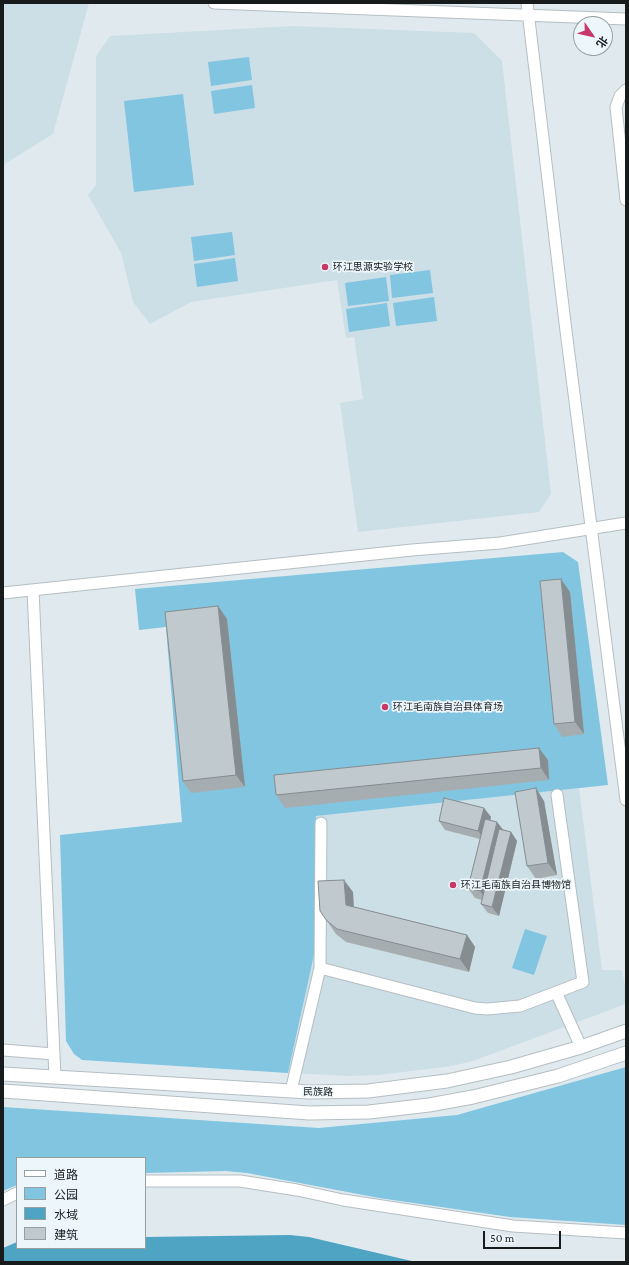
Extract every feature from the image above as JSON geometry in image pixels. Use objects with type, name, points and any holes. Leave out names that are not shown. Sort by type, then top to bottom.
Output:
[{"type":"main road","name":"民族路","points":[[3,1074],[291,1091],[368,1091],[426,1085],[510,1067],[581,1047],[626,1031]]},
{"type":"main road","name":"民族路","points":[[3,1091],[309,1113],[369,1112],[429,1105],[480,1095],[558,1076],[626,1053]]},
{"type":"street","points":[[214,3],[626,19]]},
{"type":"street","points":[[527,3],[591,530],[626,800]]},
{"type":"street","points":[[626,90],[620,96],[616,108],[626,200]]},
{"type":"street","points":[[3,593],[396,552],[500,543],[591,530],[626,523]]},
{"type":"street","points":[[33,590],[55,1077]]},
{"type":"street","points":[[320,968],[475,1008],[499,1009],[520,1006],[583,982],[557,794]]},
{"type":"street","points":[[291,1091],[320,968],[321,823]]},
{"type":"street","points":[[556,992],[581,1047]]},
{"type":"street","points":[[3,1050],[54,1054]]},
{"type":"street","points":[[146,1181],[240,1181],[297,1190],[343,1200],[512,1226],[626,1233]]},
{"type":"street","points":[[3,1200],[16,1194]]},
{"type":"shaded area","points":[[3,3],[89,3],[53,134],[3,165]]},
{"type":"shaded area","name":"环江思源实验学校","points":[[293,26],[474,33],[502,61],[551,494],[539,512],[358,532],[340,403],[363,399],[354,337],[346,338],[337,280],[191,302],[150,324],[133,302],[121,253],[88,195],[96,185],[96,56],[110,36]]},
{"type":"shaded area","name":"环江毛南族自治县博物馆","points":[[579,788],[602,970],[622,970],[626,991],[626,1004],[473,1061],[452,1066],[379,1075],[349,1076],[288,1073],[314,955],[316,816]]},
{"type":"green space","points":[[249,57],[252,80],[211,86],[208,62]]},
{"type":"green space","points":[[252,85],[255,108],[214,114],[211,91]]},
{"type":"green space","points":[[183,94],[194,185],[134,192],[124,101]]},
{"type":"green space","points":[[232,232],[235,255],[194,261],[191,237]]},
{"type":"green space","points":[[235,258],[238,281],[197,287],[194,264]]},
{"type":"green space","points":[[430,270],[433,293],[392,298],[390,275]]},
{"type":"green space","points":[[386,277],[389,301],[348,306],[345,283]]},
{"type":"green space","points":[[434,297],[437,321],[396,326],[393,303]]},
{"type":"green space","points":[[387,303],[390,326],[349,332],[346,309]]},
{"type":"green space","name":"环江毛南族自治县体育场","points":[[563,552],[578,562],[608,785],[316,816],[314,955],[288,1073],[82,1060],[74,1054],[66,1041],[60,835],[182,822],[166,627],[139,630],[135,589]]},
{"type":"green space","points":[[525,929],[547,936],[534,975],[512,968]]},
{"type":"green space","points":[[626,1067],[626,1225],[510,1217],[379,1198],[247,1173],[226,1171],[146,1173],[146,1157],[16,1157],[16,1185],[3,1191],[3,1107],[319,1128],[457,1115]]},
{"type":"water","points":[[290,1235],[309,1237],[416,1262],[3,1262],[3,1248],[16,1242],[16,1249],[146,1249],[146,1237]]},
{"type":"building","points":[[561,579],[575,722],[554,724],[540,581]]},
{"type":"building","points":[[218,606],[236,775],[183,781],[165,612]]},
{"type":"building","points":[[539,748],[541,768],[276,795],[274,775]]},
{"type":"building","points":[[536,788],[548,863],[527,866],[515,792]]},
{"type":"building","points":[[444,798],[484,808],[478,831],[439,821]]},
{"type":"building","points":[[485,819],[497,822],[480,891],[468,888]]},
{"type":"building","points":[[499,829],[511,832],[492,907],[481,904]]},
{"type":"building","points":[[344,880],[346,905],[467,935],[460,959],[337,929],[327,921],[320,911],[318,881]]},
{"type":"place","name":"环江思源实验学校","points":[[325,267]]},
{"type":"place","name":"环江毛南族自治县体育场","points":[[385,707]]},
{"type":"place","name":"环江毛南族自治县博物馆","points":[[453,885]]}]
